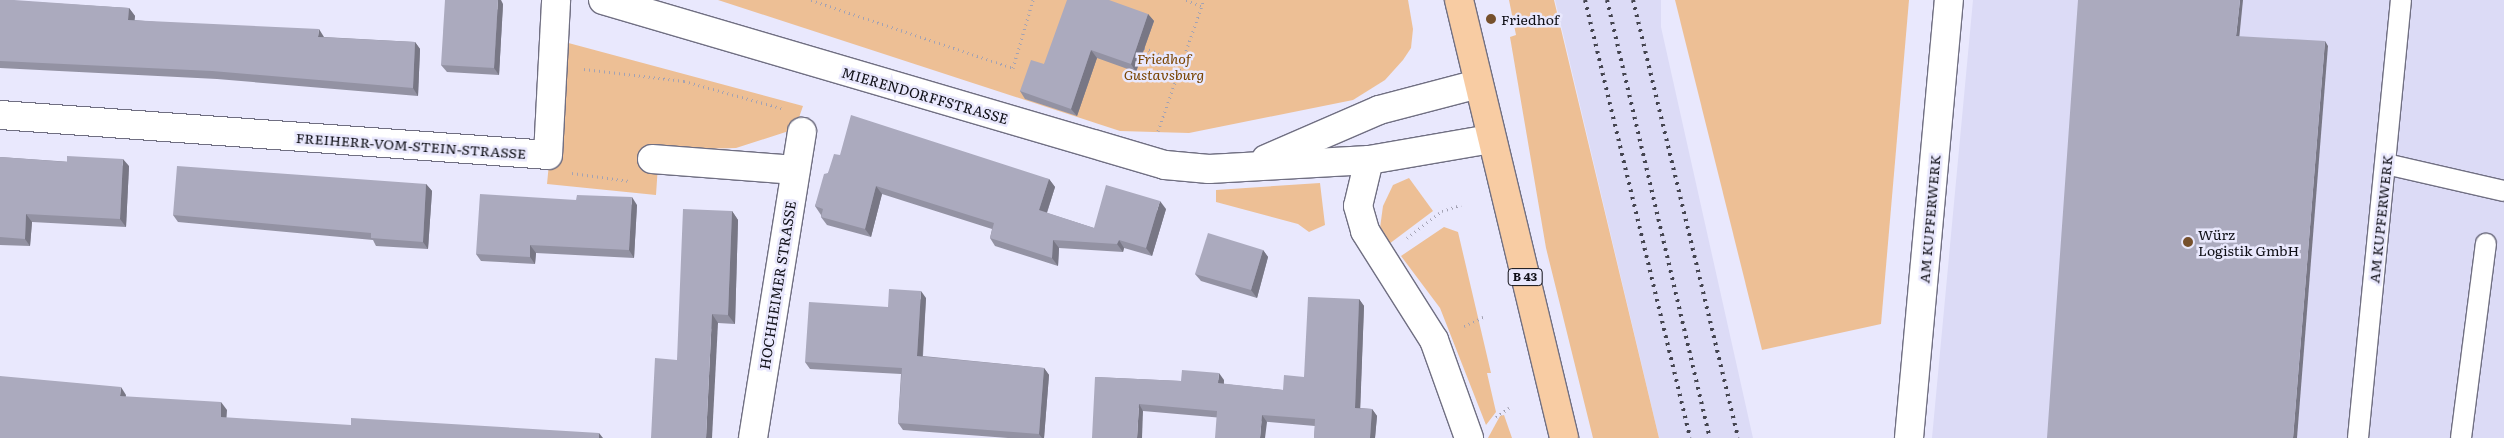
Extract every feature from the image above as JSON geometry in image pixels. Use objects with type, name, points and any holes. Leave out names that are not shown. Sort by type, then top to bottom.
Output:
[{"type":"main road","name":"B 43","points":[[1459,0],[1564,438]]},
{"type":"street","points":[[548,155],[556,0]]},
{"type":"street","name":"MIERENDORFFSTRASSE","points":[[603,0],[1148,160],[1209,169],[1369,160],[1491,139]]},
{"type":"street","name":"AM KUPFERWERK","points":[[1909,438],[1950,0]]},
{"type":"street","name":"MIERENDORFFSTRASSE","points":[[1250,166],[1379,110],[1478,84]]},
{"type":"street","name":"FREIHERR-VOM-STEIN-STRASSE","points":[[0,115],[548,155]]},
{"type":"street","name":"HOCHHEIMER STRASSE","points":[[753,438],[802,132]]},
{"type":"street","points":[[652,159],[796,170]]},
{"type":"street","points":[[1369,160],[1359,193],[1360,216],[1434,340],[1469,438]]},
{"type":"lane","name":"AM KUPFERWERK","points":[[2358,438],[2402,0]]},
{"type":"lane","points":[[2386,164],[2504,192]]},
{"type":"lane","points":[[2460,438],[2486,244]]},
{"type":"path","points":[[811,0],[1013,68],[1033,0]]},
{"type":"path","points":[[1186,0],[1202,6]]},
{"type":"path","points":[[1148,160],[1204,0]]},
{"type":"path","points":[[1144,48],[1182,62]]},
{"type":"path","points":[[552,65],[684,81],[808,114],[802,132]]},
{"type":"path","points":[[548,155],[575,176],[646,182],[652,159]]},
{"type":"shaded area","points":[[1555,0],[1661,0],[1661,27],[1753,438],[1659,438]]},
{"type":"shaded area","points":[[1973,0],[2504,0],[2504,438],[1932,438]]},
{"type":"green space","name":"Friedhof Gustavsburg","points":[[718,0],[1408,0],[1413,29],[1411,48],[1403,60],[1385,80],[1353,100],[1189,133],[1120,131]]},
{"type":"green space","points":[[1509,0],[1554,0],[1659,438],[1593,438],[1546,248],[1510,37],[1516,35]]},
{"type":"green space","points":[[1675,0],[1909,0],[1881,324],[1762,350]]},
{"type":"green space","points":[[561,41],[803,106],[795,129],[736,148],[659,150],[656,195],[547,184]]},
{"type":"green space","points":[[1409,178],[1433,211],[1389,244],[1380,228],[1383,206],[1393,185]]},
{"type":"green space","points":[[1320,183],[1325,225],[1309,232],[1298,224],[1216,202],[1216,190]]},
{"type":"green space","points":[[1444,227],[1458,232],[1491,373],[1487,373],[1496,412],[1486,425],[1440,308],[1401,256]]},
{"type":"green space","points":[[1504,415],[1512,438],[1488,438],[1500,416]]},
{"type":"building","points":[[0,0],[129,8],[128,20],[319,29],[318,37],[415,42],[413,88],[212,71],[0,61]]},
{"type":"building","points":[[445,0],[498,0],[494,68],[441,65]]},
{"type":"building","points":[[1067,0],[1109,0],[1148,14],[1131,64],[1091,50],[1071,109],[1020,91],[1031,60],[1044,64]]},
{"type":"building","name":"Würz Logistik GmbH","points":[[2078,0],[2240,0],[2236,36],[2325,41],[2293,438],[2047,438]]},
{"type":"building","points":[[851,115],[1049,179],[1039,210],[1094,228],[1106,185],[1160,201],[1146,248],[1119,240],[1117,244],[1053,240],[1052,258],[990,238],[994,223],[876,186],[865,229],[821,217],[823,209],[815,206],[824,174],[828,173],[834,154],[840,155]]},
{"type":"building","points":[[67,156],[123,159],[120,219],[26,214],[25,239],[0,237],[0,157],[67,162]]},
{"type":"building","points":[[177,166],[426,184],[423,242],[371,238],[371,233],[173,215]]},
{"type":"building","points":[[480,194],[576,200],[577,195],[632,197],[629,250],[530,245],[530,257],[476,254]]},
{"type":"building","points":[[683,209],[732,211],[728,315],[712,314],[706,438],[651,438],[655,358],[677,360]]},
{"type":"building","points":[[1208,233],[1263,250],[1251,290],[1195,274]]},
{"type":"building","points":[[889,289],[921,291],[917,356],[1044,368],[1039,434],[898,423],[902,368],[805,362],[809,302],[888,307]]},
{"type":"building","points":[[1308,297],[1359,299],[1355,408],[1372,409],[1370,438],[1314,438],[1315,419],[1262,415],[1260,438],[1215,438],[1217,411],[1139,404],[1137,438],[1092,438],[1095,377],[1181,381],[1182,370],[1219,373],[1218,383],[1283,390],[1284,375],[1304,377]]},
{"type":"building","points":[[0,376],[121,387],[120,396],[221,402],[221,417],[351,425],[351,418],[599,433],[599,438],[0,438]]},
{"type":"railway","points":[[1585,0],[1690,438]]},
{"type":"railway","points":[[1607,0],[1710,438]]},
{"type":"railway","points":[[1633,0],[1738,438]]},
{"type":"place","name":"Friedhof","points":[[1491,19]]},
{"type":"place","name":"Würz Logistik GmbH","points":[[2188,242]]}]
